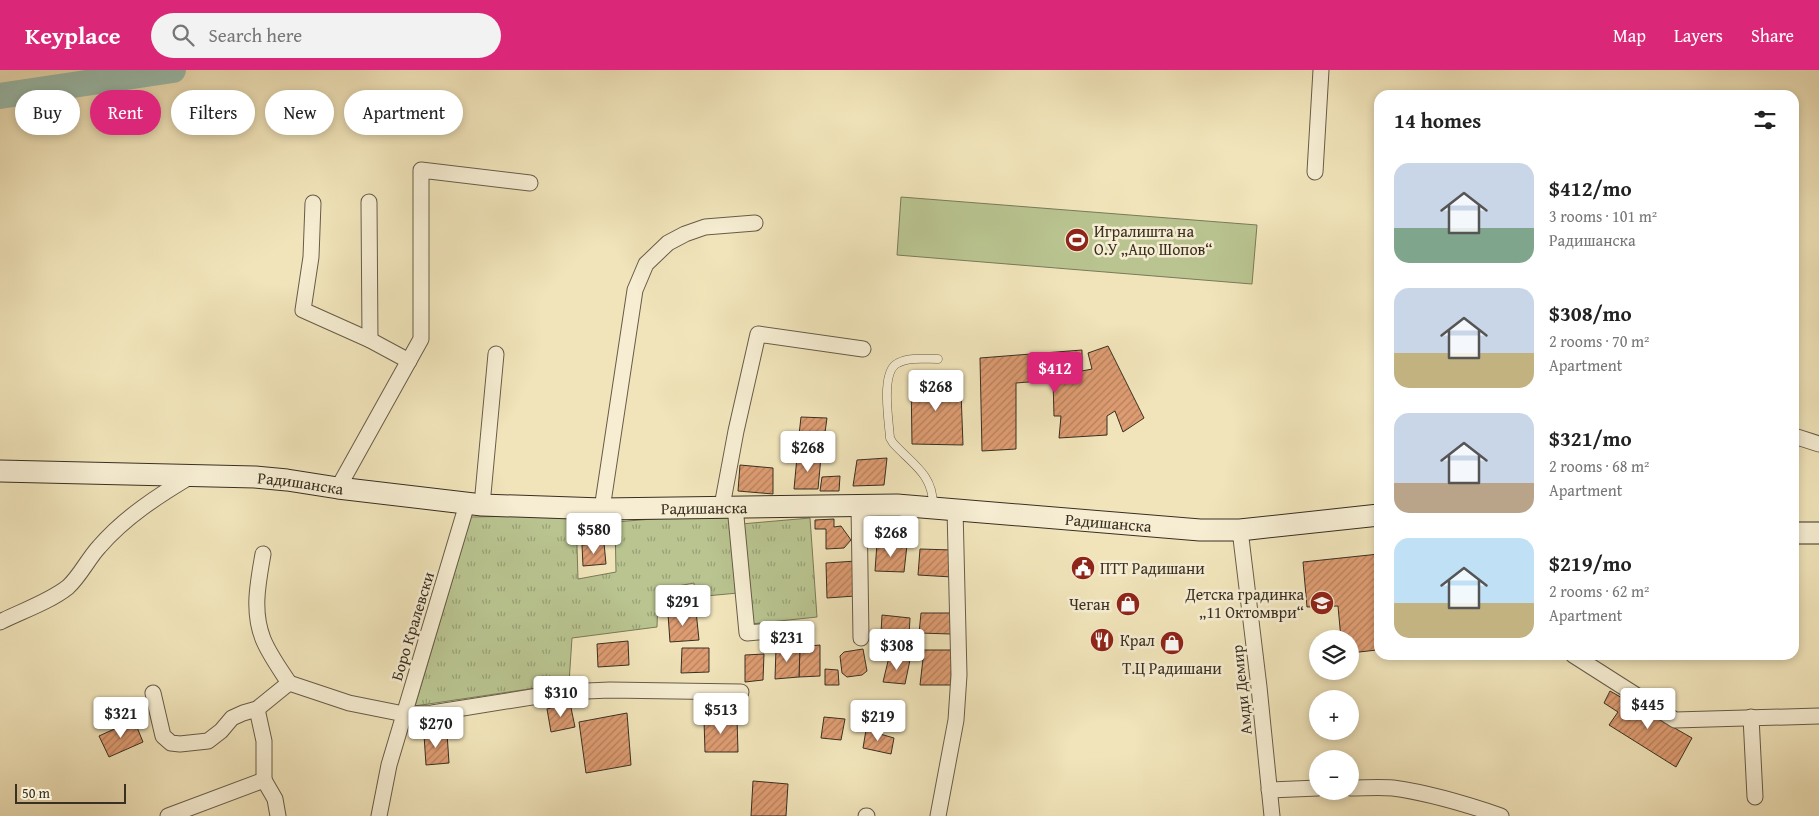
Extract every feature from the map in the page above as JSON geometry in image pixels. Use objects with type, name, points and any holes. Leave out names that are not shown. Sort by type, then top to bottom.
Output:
[{"type":"street","points":[[1315,172],[1321,70]]},
{"type":"street","points":[[338,488],[422,339],[421,170],[530,183]]},
{"type":"street","points":[[368,202],[370,340]]},
{"type":"street","points":[[313,203],[311,257],[303,310],[370,340],[409,361]]},
{"type":"street","points":[[602,509],[635,290],[646,264],[668,243],[685,234],[705,227],[755,223]]},
{"type":"street","points":[[782,630],[747,633],[729,506],[736,431],[758,334],[863,349]]},
{"type":"street","name":"Боро Кралевски","points":[[378,816],[389,765],[404,714],[475,505],[496,354]]},
{"type":"street","points":[[1799,438],[1819,444]]},
{"type":"street","name":"Радишанска","points":[[0,471],[194,475],[279,479],[475,505],[602,509],[859,505],[933,507],[1042,518],[1200,530],[1240,530],[1374,516]]},
{"type":"street","points":[[0,622],[52,597],[69,586],[100,546],[135,512],[159,495],[194,475]]},
{"type":"street","points":[[859,505],[861,638]]},
{"type":"street","points":[[938,816],[956,720],[958,693],[955,509]]},
{"type":"street","name":"Амди Демир","points":[[1240,530],[1272,816]]},
{"type":"street","points":[[1799,533],[1819,533]]},
{"type":"street","points":[[263,554],[257,587],[257,618],[263,640],[289,683],[349,703],[404,714],[432,713],[563,692],[610,690],[741,692]]},
{"type":"street","points":[[1581,660],[1675,720],[1819,716]]},
{"type":"street","points":[[153,693],[163,736],[172,742],[180,744],[208,740],[221,731],[232,718],[258,709],[289,683]]},
{"type":"street","points":[[258,709],[264,740],[264,780],[274,798],[278,816]]},
{"type":"street","points":[[1751,717],[1755,797]]},
{"type":"street","points":[[168,816],[264,780]]},
{"type":"street","points":[[1269,790],[1309,788]]},
{"type":"street","points":[[1359,788],[1391,788],[1415,792],[1447,799],[1501,816]]},
{"type":"lane","points":[[933,507],[933,492],[930,484],[923,474],[892,444],[890,438],[887,380],[890,370],[903,360],[938,359]]},
{"type":"green space","name":"Игралишта на О.У „Ацо Шопов“","points":[[901,197],[1257,225],[1252,284],[897,255]]},
{"type":"green space","points":[[728,513],[738,593],[695,597],[694,583],[667,588],[658,595],[657,627],[572,638],[569,683],[415,706],[471,517],[576,515],[578,579],[616,572],[615,522]]},
{"type":"green space","points":[[810,518],[817,617],[751,624],[741,524]]},
{"type":"building","points":[[1108,346],[1144,418],[1123,432],[1115,411],[1107,416],[1107,435],[1059,438],[1061,416],[1054,416],[1053,380],[1016,383],[1016,449],[982,451],[980,358],[1082,350],[1082,371],[1092,369],[1088,353]]},
{"type":"building","points":[[911,377],[949,378],[958,385],[961,392],[963,445],[912,444]]},
{"type":"building","points":[[801,417],[827,418],[823,447],[798,444]]},
{"type":"building","points":[[797,457],[821,457],[818,489],[794,489]]},
{"type":"building","points":[[887,458],[884,485],[853,486],[857,460]]},
{"type":"building","points":[[740,465],[773,468],[773,494],[738,491]]},
{"type":"building","points":[[840,476],[839,491],[820,491],[822,477]]},
{"type":"building","points":[[834,519],[834,527],[841,526],[851,540],[844,548],[826,549],[826,529],[815,529],[815,520]]},
{"type":"building","points":[[604,543],[606,564],[583,566],[582,545]]},
{"type":"building","points":[[877,543],[907,545],[904,572],[875,571]]},
{"type":"building","points":[[920,549],[952,550],[952,577],[918,575]]},
{"type":"building","points":[[1374,555],[1374,650],[1359,652],[1359,630],[1340,630],[1338,606],[1307,607],[1303,562]]},
{"type":"building","points":[[856,561],[855,596],[827,598],[826,563]]},
{"type":"building","points":[[696,611],[699,640],[670,642],[668,614]]},
{"type":"building","points":[[921,613],[951,613],[951,634],[919,633]]},
{"type":"building","points":[[882,615],[910,618],[909,635],[881,633]]},
{"type":"building","points":[[628,641],[629,665],[598,667],[597,644]]},
{"type":"building","points":[[820,645],[820,676],[799,677],[800,647]]},
{"type":"building","points":[[800,647],[799,677],[775,679],[776,648]]},
{"type":"building","points":[[682,648],[709,648],[709,672],[681,673]]},
{"type":"building","points":[[863,649],[867,671],[862,675],[847,677],[842,673],[840,656],[844,652]]},
{"type":"building","points":[[924,650],[952,650],[951,685],[920,685]]},
{"type":"building","points":[[764,654],[763,680],[745,682],[745,655]]},
{"type":"building","points":[[889,657],[910,660],[905,684],[883,682]]},
{"type":"building","points":[[825,669],[838,670],[839,685],[825,685]]},
{"type":"building","points":[[1610,691],[1692,738],[1676,767],[1609,725],[1618,712],[1604,703]]},
{"type":"building","points":[[570,703],[575,727],[551,732],[547,709]]},
{"type":"building","points":[[627,713],[631,765],[586,773],[579,722]]},
{"type":"building","points":[[824,717],[845,719],[841,740],[821,738]]},
{"type":"building","points":[[737,718],[738,752],[705,752],[704,720]]},
{"type":"building","points":[[134,720],[143,742],[109,757],[99,736]]},
{"type":"building","points":[[866,730],[894,738],[891,754],[863,748]]},
{"type":"building","points":[[447,733],[449,763],[426,765],[424,735]]},
{"type":"building","points":[[753,781],[788,784],[786,816],[751,816]]},
{"type":"waterway","points":[[0,96],[173,70]]},
{"type":"place","name":"Игралишта на О.У „Ацо Шопов“","points":[[1077,240]]},
{"type":"place","name":"ПТТ Радишани","points":[[1083,568]]},
{"type":"place","name":"Детска градинка „11 Октомври“","points":[[1322,603]]},
{"type":"place","name":"Чеган","points":[[1128,604]]},
{"type":"place","name":"Крал","points":[[1102,640]]},
{"type":"place","name":"Т.Ц Радишани","points":[[1172,643]]}]
